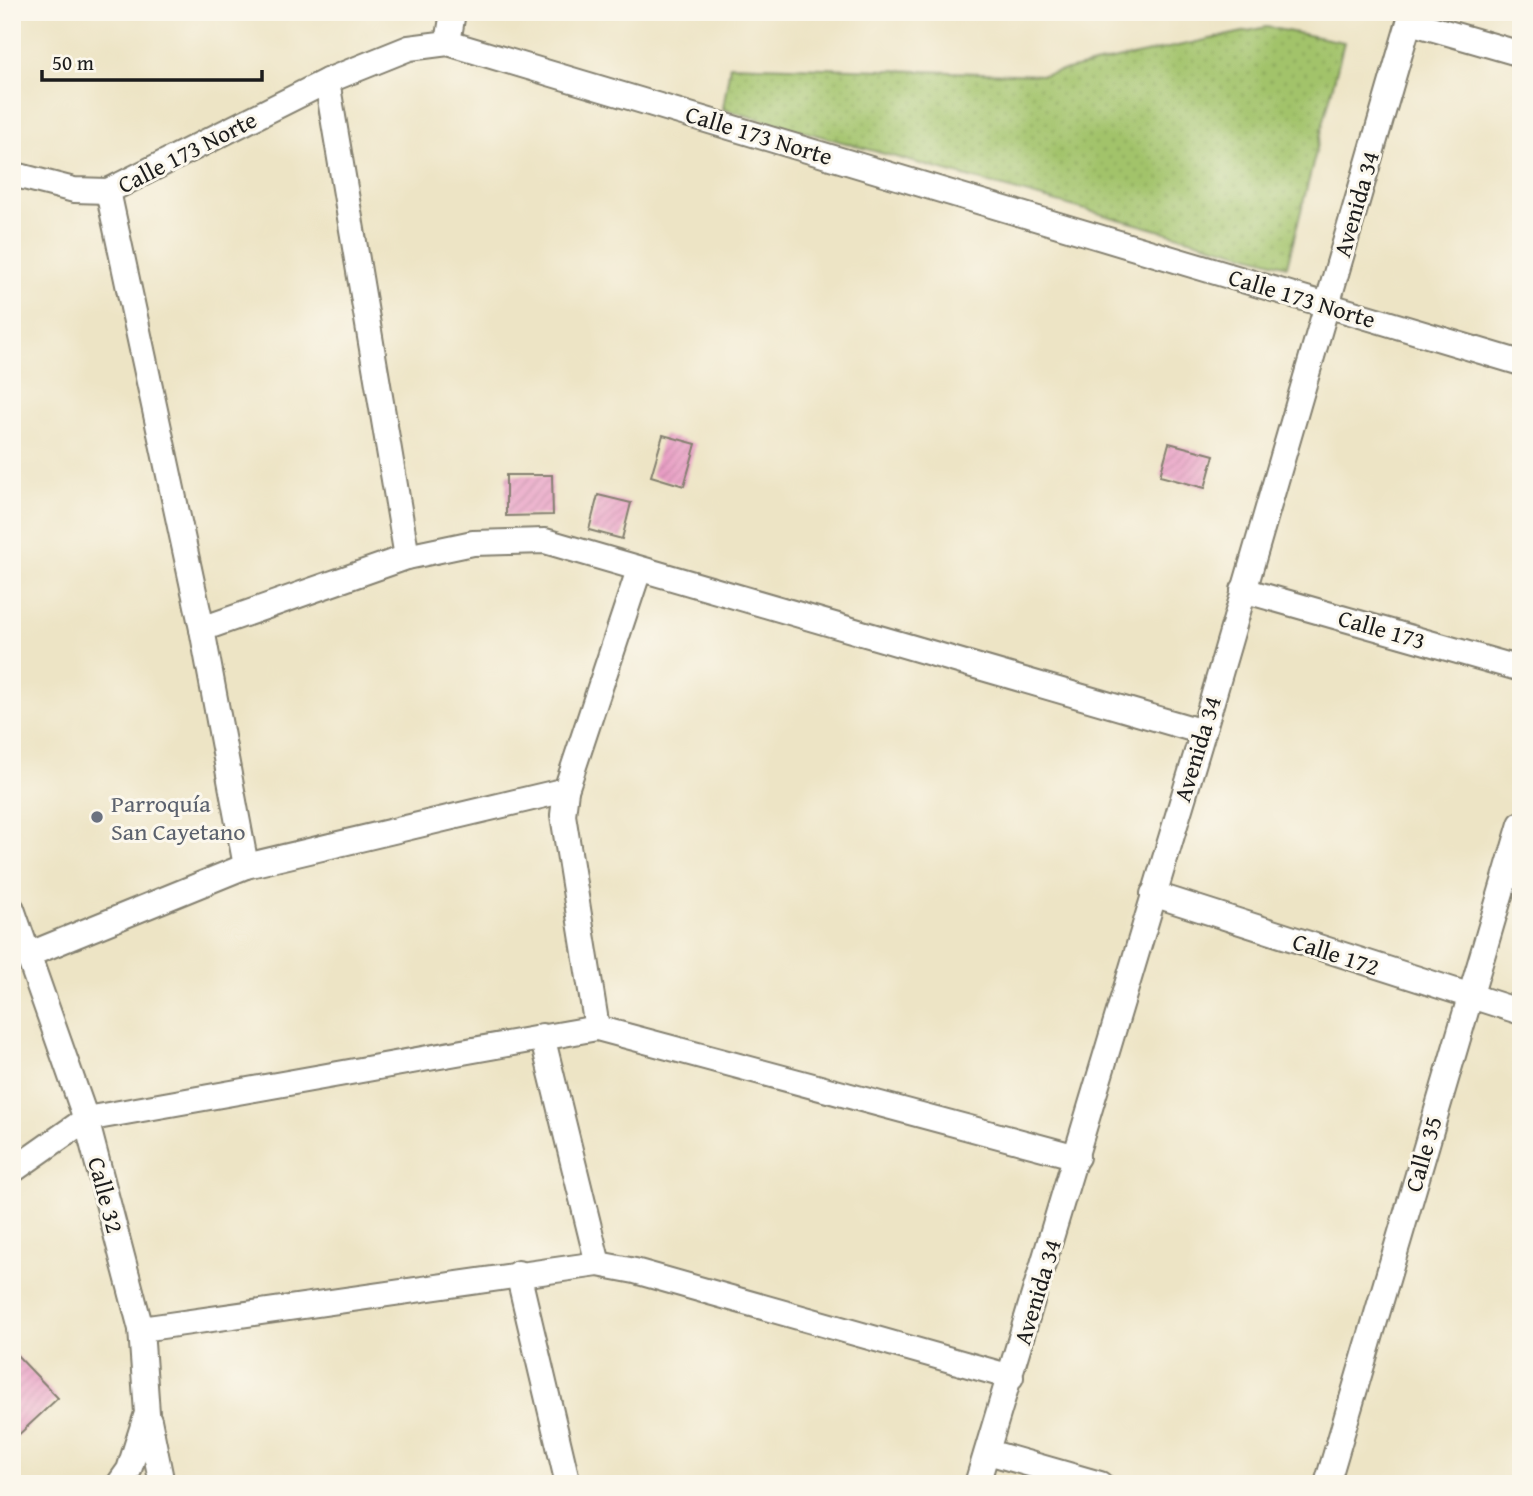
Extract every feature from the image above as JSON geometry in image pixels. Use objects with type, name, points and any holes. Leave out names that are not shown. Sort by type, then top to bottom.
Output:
[{"type":"street","points":[[448,43],[453,12]]},
{"type":"street","points":[[1411,17],[1521,54]]},
{"type":"street","name":"Avenida 34","points":[[978,1484],[1203,733],[1411,17]]},
{"type":"street","name":"Calle 173 Norte","points":[[12,174],[74,190],[108,191],[327,81],[409,48],[448,43],[1521,363]]},
{"type":"street","points":[[327,81],[407,557]]},
{"type":"street","points":[[108,191],[202,629],[246,866]]},
{"type":"street","points":[[202,629],[407,557],[473,543],[545,541],[1203,733]]},
{"type":"street","points":[[597,1028],[563,815],[566,790],[639,570]]},
{"type":"street","name":"Calle 173","points":[[1243,590],[1521,669]]},
{"type":"street","points":[[30,954],[246,866],[566,790]]},
{"type":"street","name":"Calle 35","points":[[1327,1484],[1521,824]]},
{"type":"street","name":"Calle 172","points":[[1153,894],[1469,998],[1521,1012]]},
{"type":"street","name":"Calle 32","points":[[12,909],[86,1118],[141,1329],[148,1413],[129,1470],[118,1484]]},
{"type":"street","points":[[12,1171],[86,1118],[597,1028],[1077,1157]]},
{"type":"street","points":[[542,1036],[598,1264]]},
{"type":"street","points":[[141,1329],[518,1273],[598,1264],[635,1271],[1011,1377]]},
{"type":"street","points":[[518,1273],[568,1484]]},
{"type":"street","points":[[148,1413],[162,1484]]},
{"type":"street","points":[[988,1452],[1100,1484]]},
{"type":"green space","points":[[1266,27],[1344,42],[1287,266],[723,109],[730,65],[1043,75]]},
{"type":"building","points":[[663,435],[696,444],[684,486],[651,476]]},
{"type":"building","points":[[1169,443],[1214,455],[1205,488],[1160,476]]},
{"type":"building","points":[[506,475],[552,475],[553,515],[506,516]]},
{"type":"building","points":[[598,495],[631,503],[622,539],[589,530]]},
{"type":"building","points":[[12,1350],[58,1398],[12,1441]]},
{"type":"place","name":"Parroquía San Cayetano","points":[[97,817]]}]
